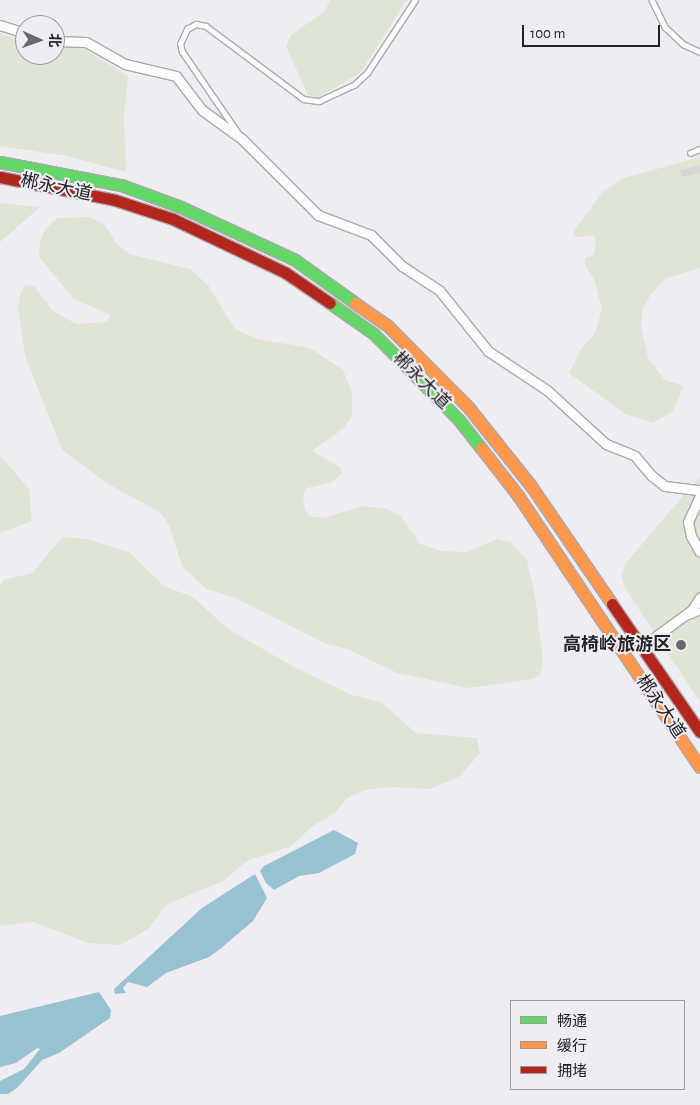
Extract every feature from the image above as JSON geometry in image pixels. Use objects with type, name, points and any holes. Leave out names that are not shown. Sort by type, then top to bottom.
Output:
[{"type":"highway","name":"郴永大道","points":[[0,162],[121,185],[181,207],[295,260],[387,325],[469,408],[530,486],[643,646],[700,732]]},
{"type":"highway","name":"郴永大道","points":[[0,177],[115,200],[173,219],[286,273],[374,334],[459,420],[519,497],[700,767]]},
{"type":"street","points":[[0,25],[15,30]]},
{"type":"street","points":[[65,41],[86,42],[124,64],[176,76],[202,110],[242,139],[318,215],[371,235],[402,266],[439,290],[488,351],[547,390],[606,444],[635,456],[652,476],[665,486],[700,490]]},
{"type":"street","points":[[700,496],[688,522],[691,536],[700,552]]},
{"type":"street","points":[[627,657],[681,619],[700,598]]},
{"type":"lane","points":[[242,139],[182,52],[180,44],[187,29],[196,24],[206,26],[304,99],[319,101],[347,89],[367,73],[414,0]]},
{"type":"lane","points":[[652,0],[665,27],[683,44],[700,52]]},
{"type":"lane","points":[[690,153],[700,149]]},
{"type":"lane","points":[[681,619],[700,611]]},
{"type":"green space","points":[[330,0],[407,0],[360,73],[319,97],[308,95],[286,46],[291,35],[325,11]]},
{"type":"green space","points":[[0,34],[15,38],[15,65],[65,65],[65,48],[83,48],[128,76],[124,116],[126,172],[67,156],[0,146]]},
{"type":"green space","points":[[700,157],[700,268],[665,279],[651,294],[643,308],[641,325],[648,358],[665,380],[684,386],[672,412],[653,423],[625,414],[569,373],[581,349],[595,333],[602,309],[594,279],[585,266],[585,258],[594,255],[596,240],[593,236],[576,237],[573,233],[602,192],[624,178]]},
{"type":"green space","points":[[0,203],[40,207],[0,242]]},
{"type":"green space","points":[[90,217],[104,224],[117,244],[130,254],[190,269],[208,285],[235,329],[257,339],[310,348],[343,370],[352,392],[352,416],[343,429],[312,451],[340,467],[342,474],[330,483],[307,488],[303,495],[305,510],[310,516],[324,518],[362,506],[387,509],[401,516],[420,544],[442,551],[467,552],[497,539],[511,542],[527,560],[535,596],[543,661],[540,675],[533,679],[468,688],[397,673],[348,649],[326,644],[236,598],[206,589],[182,566],[169,525],[161,513],[108,484],[62,450],[25,356],[18,307],[21,291],[26,285],[34,286],[53,311],[76,324],[107,322],[110,315],[74,299],[39,257],[40,241],[46,228],[58,218]]},
{"type":"green space","points":[[0,455],[29,489],[32,521],[0,533]]},
{"type":"green space","name":"高椅岭旅游区","points":[[700,476],[700,702],[625,588],[621,576],[626,563]]},
{"type":"green space","points":[[62,537],[87,539],[129,552],[164,586],[193,597],[228,629],[296,668],[352,695],[381,702],[416,733],[477,738],[480,753],[460,776],[430,789],[391,787],[365,790],[347,798],[334,814],[314,825],[290,847],[248,860],[223,881],[166,905],[147,930],[120,945],[88,943],[33,922],[0,926],[0,585],[4,580],[32,573]]},
{"type":"water","points":[[334,830],[358,843],[355,854],[319,873],[299,876],[274,890],[266,883],[260,871],[264,866]]},
{"type":"water","points":[[255,874],[267,898],[253,921],[209,957],[166,973],[147,987],[128,982],[123,988],[126,993],[115,994],[114,989],[202,908]]},
{"type":"water","points":[[99,992],[111,1010],[110,1018],[59,1053],[42,1060],[17,1088],[8,1094],[0,1094],[0,1081],[24,1069],[40,1049],[37,1048],[16,1063],[0,1067],[0,1016]]},
{"type":"building","points":[[699,165],[700,173],[682,177],[680,170]]},
{"type":"traffic: fast","points":[[0,162],[121,185],[181,207],[295,260],[355,303]]},
{"type":"traffic: fast","points":[[330,303],[374,334],[459,420],[481,448]]},
{"type":"traffic: slow","points":[[355,303],[387,325],[469,408],[531,486],[612,604]]},
{"type":"traffic: slow","points":[[481,448],[519,497],[700,767]]},
{"type":"traffic: jam","points":[[0,177],[115,200],[173,219],[286,273],[330,303]]},
{"type":"traffic: jam","points":[[612,604],[700,732]]},
{"type":"place","name":"高椅岭旅游区","points":[[681,645]]}]
